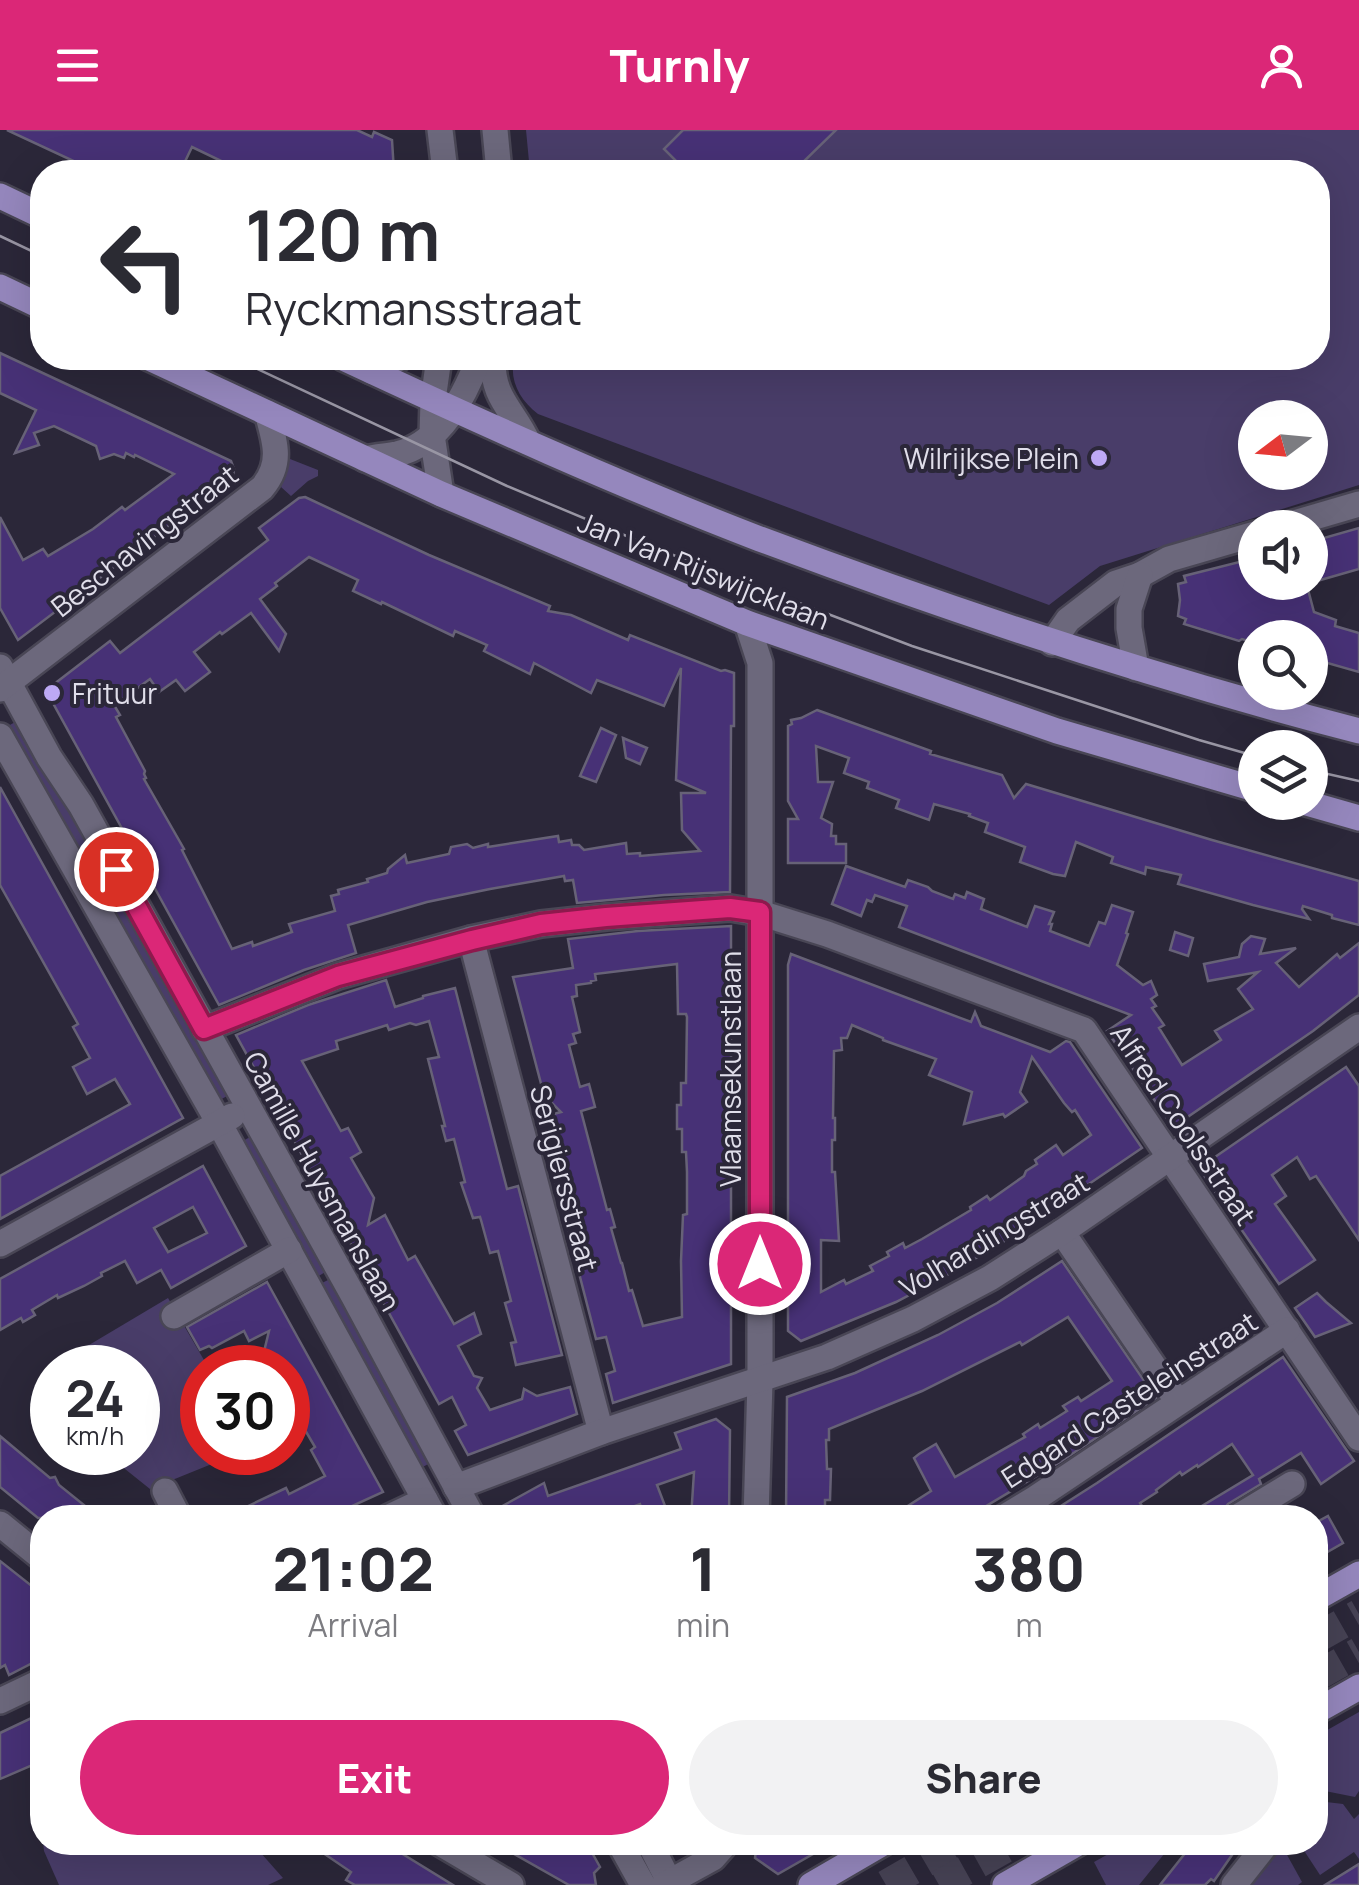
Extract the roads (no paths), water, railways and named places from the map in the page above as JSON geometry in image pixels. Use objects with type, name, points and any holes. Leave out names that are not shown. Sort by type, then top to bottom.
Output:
[{"type":"main road","points":[[0,196],[30,210]]},
{"type":"main road","points":[[0,287],[30,301]]},
{"type":"main road","name":"Jan Van Rijswijcklaan","points":[[175,370],[441,494],[746,623],[1057,731],[1238,784]]},
{"type":"main road","name":"Jan Van Rijswijcklaan","points":[[371,370],[528,442],[758,538],[1052,643],[1359,732]]},
{"type":"main road","points":[[1328,809],[1359,818]]},
{"type":"main road","points":[[1328,1592],[1359,1574]]},
{"type":"main road","points":[[1328,1705],[1359,1687]]},
{"type":"main road","points":[[811,1885],[863,1855]]},
{"type":"main road","points":[[1004,1885],[1057,1855]]},
{"type":"street","points":[[440,130],[444,160]]},
{"type":"street","points":[[494,130],[498,160]]},
{"type":"street","points":[[440,370],[443,404],[432,435],[441,494]]},
{"type":"street","points":[[443,404],[467,388],[475,370]]},
{"type":"street","points":[[494,370],[498,394],[528,442]]},
{"type":"street","name":"Beschavingstraat","points":[[3,679],[262,488],[273,471],[277,450],[267,413]]},
{"type":"street","points":[[366,459],[400,453],[432,435]]},
{"type":"street","points":[[1328,513],[1359,504]]},
{"type":"street","points":[[1052,643],[1068,620],[1116,583],[1140,575],[1169,558],[1238,539]]},
{"type":"street","points":[[1136,668],[1129,609],[1140,575]]},
{"type":"street","name":"Vlaamsekunstlaan","points":[[746,623],[760,663],[760,1381],[756,1505]]},
{"type":"street","name":"Camille Huysmanslaan","points":[[3,679],[81,805],[466,1505]]},
{"type":"street","points":[[0,736],[428,1505]]},
{"type":"street","name":"Alfred Coolsstraat","points":[[204,1029],[338,976],[541,924],[730,908],[760,912],[826,934],[1084,1030],[1359,1438]]},
{"type":"street","name":"Serigiersstraat","points":[[472,940],[601,1432]]},
{"type":"street","name":"Volhardingstraat","points":[[456,1487],[601,1432],[827,1357],[913,1319],[990,1278],[1062,1232],[1357,1034]]},
{"type":"street","points":[[0,1244],[248,1108]]},
{"type":"street","points":[[1062,1232],[1178,1402]]},
{"type":"street","points":[[174,1316],[289,1250]]},
{"type":"street","name":"Edgard Casteleinstraat","points":[[1025,1505],[1287,1330]]},
{"type":"street","points":[[1257,1505],[1292,1484]]},
{"type":"street","points":[[165,1491],[172,1505]]},
{"type":"street","points":[[0,1524],[30,1548]]},
{"type":"street","points":[[0,1701],[30,1687]]},
{"type":"street","points":[[460,1855],[511,1885]]},
{"type":"street","points":[[627,1855],[643,1885]]},
{"type":"street","points":[[655,1855],[668,1884],[716,1855]]},
{"type":"street","points":[[1234,1885],[1258,1855]]},
{"type":"tunnel","points":[[1328,1632],[1359,1614]]},
{"type":"tunnel","points":[[1328,1670],[1359,1652]]},
{"type":"tunnel","points":[[886,1885],[938,1855]]},
{"type":"tunnel","points":[[939,1885],[993,1855]]},
{"type":"tram line","points":[[0,236],[30,250]]},
{"type":"tram line","points":[[260,370],[507,486],[660,550],[912,646],[1238,751]]},
{"type":"tram line","points":[[1328,774],[1359,781]]},
{"type":"place","name":"Wilrijkse Plein","points":[[1099,458]]},
{"type":"place","name":"Frituur","points":[[52,693]]}]
